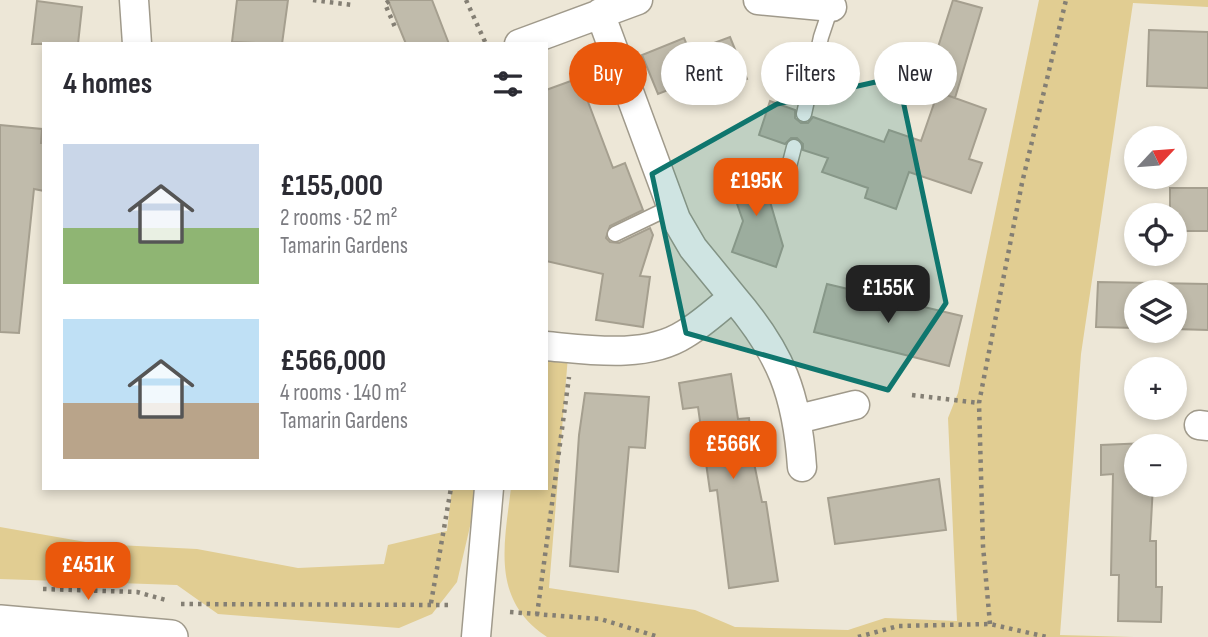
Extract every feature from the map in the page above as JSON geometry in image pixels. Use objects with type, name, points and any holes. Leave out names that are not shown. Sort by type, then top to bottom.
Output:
[{"type":"street","points":[[134,0],[137,42]]},
{"type":"street","points":[[524,42],[638,0]]},
{"type":"street","points":[[758,0],[832,4]]},
{"type":"street","points":[[600,13],[671,207],[693,248],[760,329],[776,356],[798,419],[802,467]]},
{"type":"street","points":[[559,347],[632,350],[655,347],[683,336],[733,298]]},
{"type":"street","points":[[798,419],[855,405]]},
{"type":"street","points":[[476,637],[476,609],[489,490]]},
{"type":"street","points":[[0,622],[171,637]]},
{"type":"lane","points":[[804,114],[821,37],[832,4]]},
{"type":"lane","points":[[784,186],[794,147]]},
{"type":"lane","points":[[615,234],[671,207]]},
{"type":"path","points":[[313,0],[352,5]]},
{"type":"path","points":[[466,0],[485,42]]},
{"type":"path","points":[[990,624],[983,546],[979,403],[1022,183],[1066,0]]},
{"type":"path","points":[[389,1],[384,4],[395,27]]},
{"type":"path","points":[[548,481],[559,347]]},
{"type":"path","points":[[912,396],[979,403]]},
{"type":"path","points":[[430,603],[451,490]]},
{"type":"path","points":[[537,615],[547,490]]},
{"type":"path","points":[[38,590],[137,592],[168,601]]},
{"type":"path","points":[[179,604],[430,603],[600,619],[659,637]]},
{"type":"path","points":[[858,637],[898,626],[990,624],[1047,637]]},
{"type":"highlighted area","points":[[898,77],[946,303],[888,390],[686,333],[652,174],[777,104]]},
{"type":"shaded area","points":[[1039,0],[1208,0],[1208,7],[1133,3],[1081,354],[1060,635],[1134,637],[547,637],[529,622],[509,589],[505,551],[511,490],[548,490],[548,359],[568,356],[549,588],[695,610],[735,627],[848,630],[885,618],[957,621],[948,418],[958,393]]},
{"type":"shaded area","points":[[452,490],[479,490],[457,582],[432,614],[399,628],[218,614],[177,585],[0,579],[0,527],[97,544],[197,549],[298,568],[384,564],[388,545],[447,531]]},
{"type":"building","points":[[237,0],[288,0],[282,42],[232,42]]},
{"type":"building","points":[[388,0],[432,0],[448,42],[405,42]]},
{"type":"building","points":[[953,0],[982,8],[957,91],[957,42],[940,42]]},
{"type":"building","points":[[37,1],[82,7],[78,42],[32,44]]},
{"type":"building","points":[[1149,30],[1208,32],[1208,88],[1147,86]]},
{"type":"building","points":[[730,37],[732,42],[717,42]]},
{"type":"building","points":[[661,47],[661,93],[658,94],[647,67],[647,53]]},
{"type":"building","points":[[569,82],[569,105],[589,105],[613,168],[625,163],[643,210],[610,226],[606,238],[610,242],[619,243],[650,228],[653,235],[640,276],[650,277],[643,327],[596,320],[603,274],[548,261],[548,89]]},
{"type":"building","points":[[957,99],[986,109],[969,159],[982,163],[971,193],[909,172],[896,209],[865,198],[868,188],[822,172],[828,158],[803,150],[803,144],[797,138],[791,138],[785,144],[759,135],[769,105],[781,105],[795,110],[795,118],[801,123],[808,123],[813,117],[884,142],[889,130],[921,141],[933,105],[957,105]]},
{"type":"building","points":[[0,125],[42,129],[42,191],[34,189],[19,333],[0,332]]},
{"type":"building","points":[[759,164],[783,246],[776,267],[732,252],[743,221],[727,175]]},
{"type":"building","points":[[1208,188],[1208,231],[1187,231],[1187,203],[1170,203],[1170,189]]},
{"type":"building","points":[[1098,282],[1124,282],[1124,328],[1096,327]]},
{"type":"building","points":[[827,284],[962,316],[949,366],[814,332]]},
{"type":"building","points":[[1187,284],[1208,284],[1208,330],[1187,329]]},
{"type":"building","points":[[731,374],[738,419],[749,418],[753,458],[762,502],[766,502],[778,581],[729,588],[717,490],[710,491],[698,407],[683,409],[679,383]]},
{"type":"building","points":[[585,393],[649,397],[645,448],[629,447],[618,572],[570,566],[579,435]]},
{"type":"building","points":[[1124,444],[1124,497],[1152,497],[1150,541],[1156,541],[1156,587],[1162,587],[1161,622],[1118,621],[1119,575],[1111,575],[1113,474],[1101,475],[1101,445]]},
{"type":"building","points":[[939,479],[946,530],[835,544],[828,498]]}]
